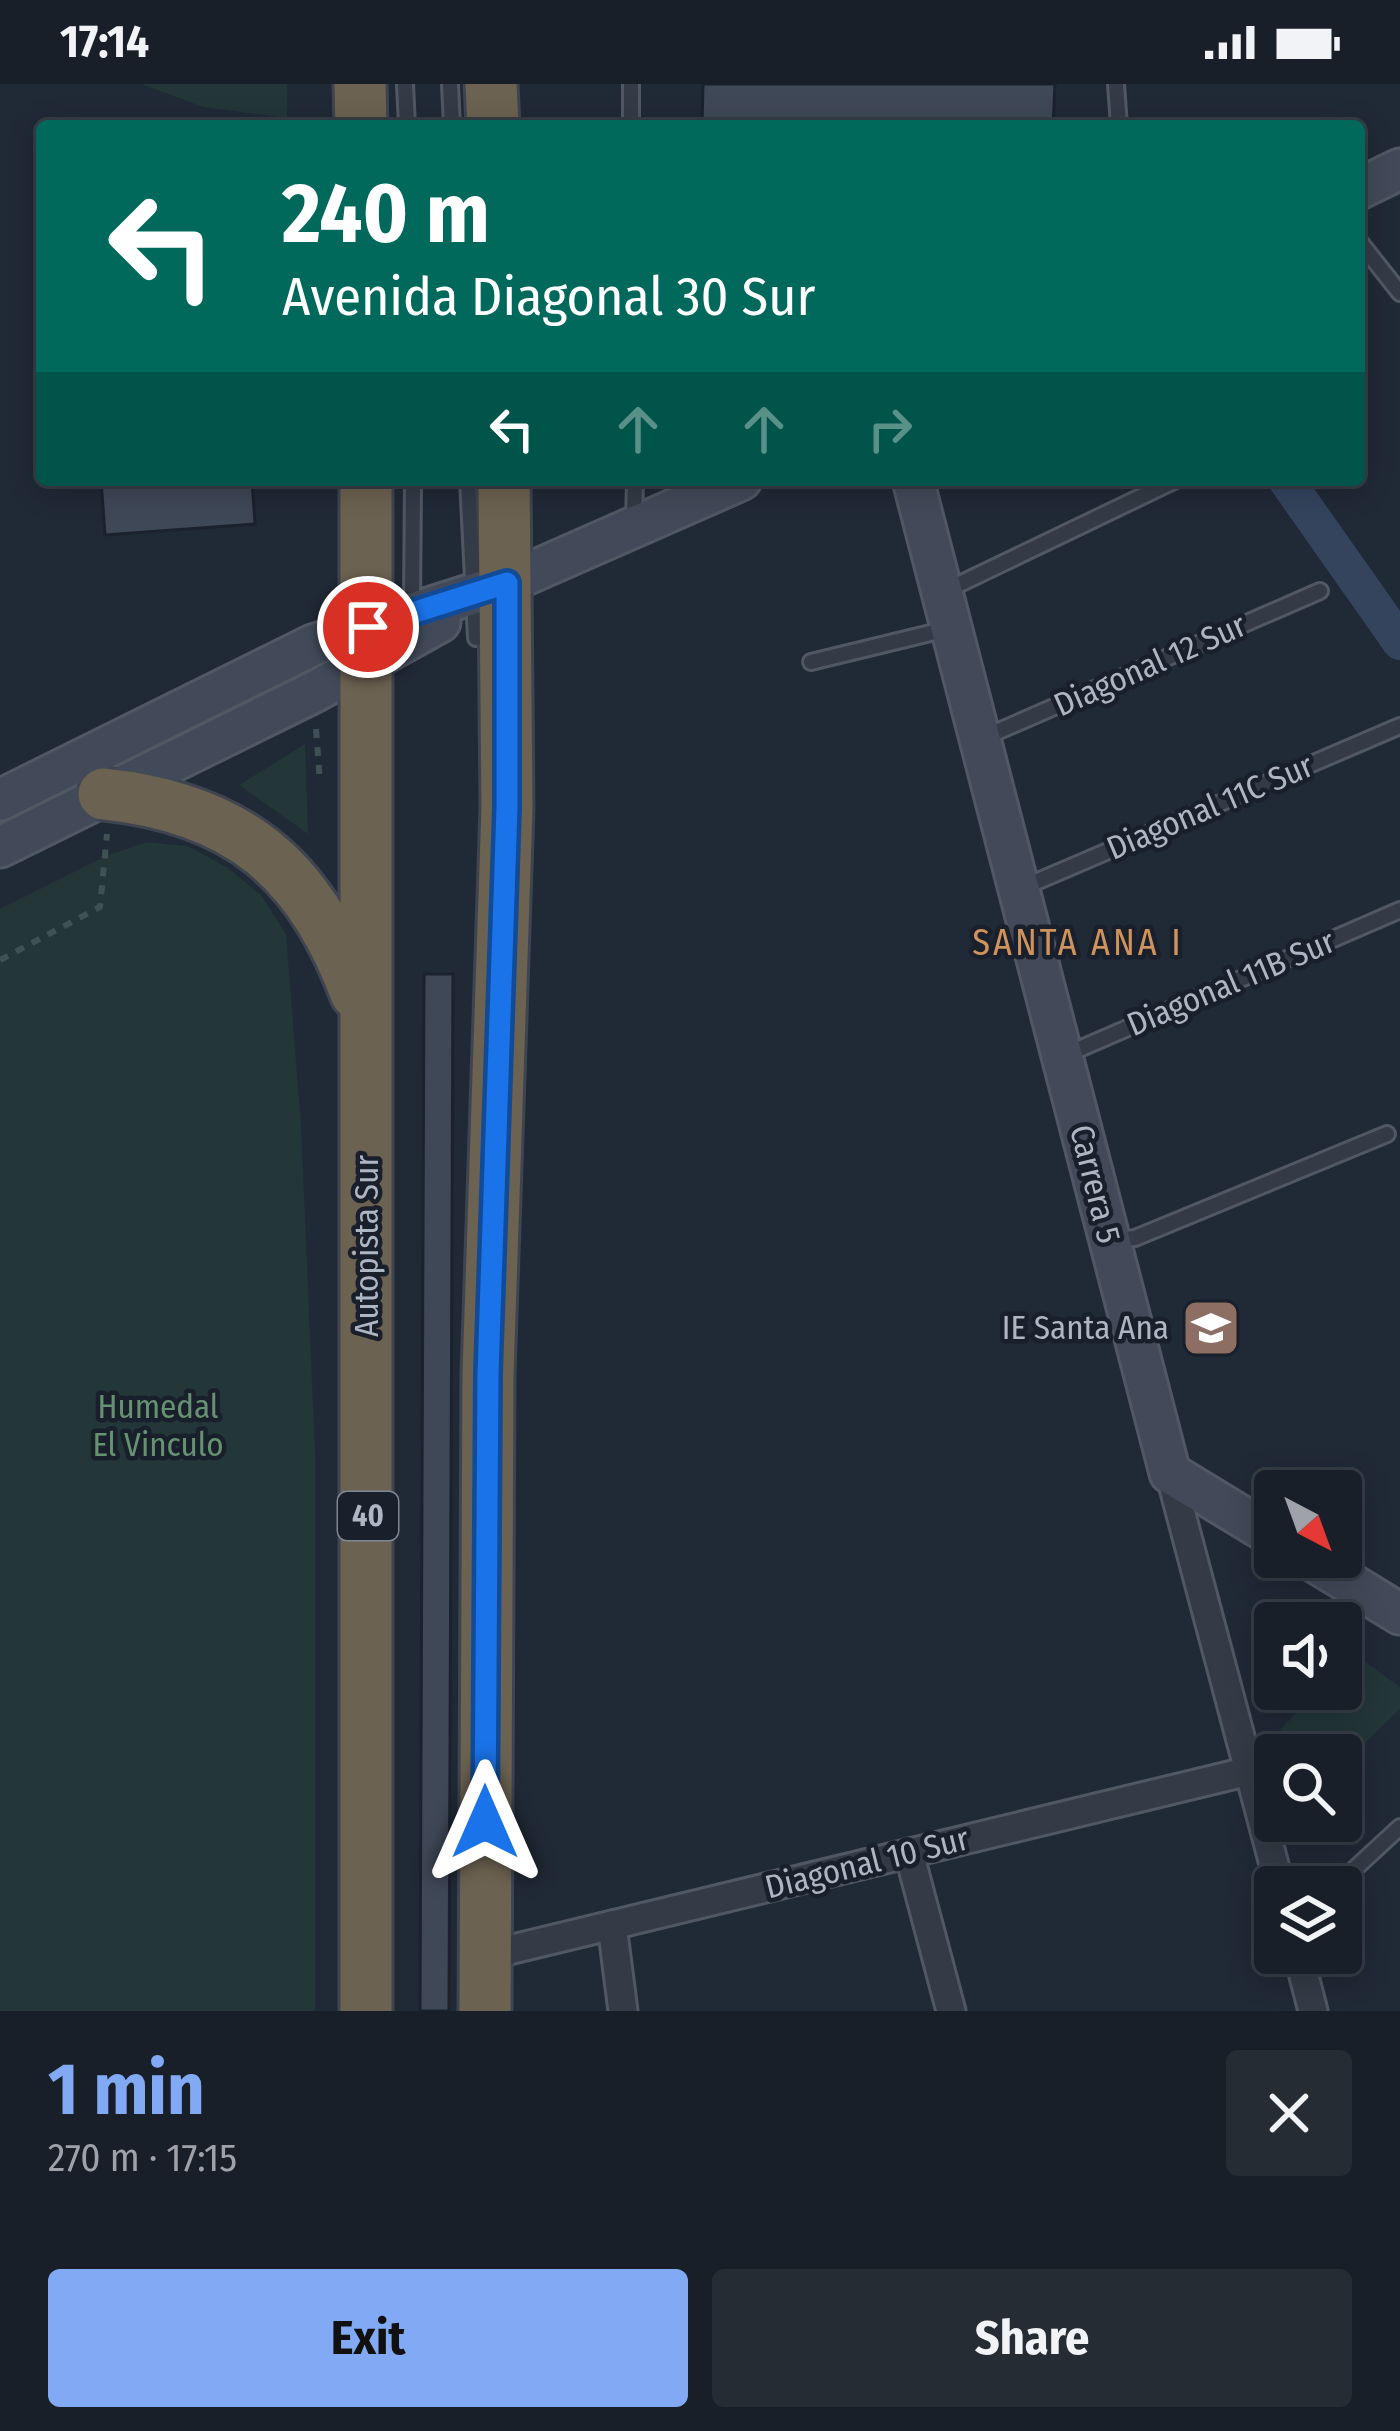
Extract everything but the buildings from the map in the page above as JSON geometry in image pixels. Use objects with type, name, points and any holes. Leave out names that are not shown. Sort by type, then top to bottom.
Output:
[{"type":"highway","points":[[360,84],[361,120]]},
{"type":"highway","points":[[491,84],[493,120]]},
{"type":"highway","name":"Autopista Sur","points":[[366,2011],[367,1022],[394,639],[367,486]]},
{"type":"highway","points":[[485,2011],[488,1373],[507,808],[483,604],[503,486]]},
{"type":"highway","points":[[111,819],[151,799],[197,812],[240,834],[278,863],[310,898],[336,938],[367,1022]]},
{"type":"street","points":[[1365,186],[1400,169]]},
{"type":"street","points":[[0,847],[111,819],[394,639],[483,604],[634,527],[727,486]]},
{"type":"street","name":"Carrera 5","points":[[915,486],[1274,1866]]},
{"type":"street","points":[[0,800],[313,645],[394,639]]},
{"type":"street","points":[[1170,1473],[1254,1524]]},
{"type":"street","points":[[1341,1578],[1400,1614]]},
{"type":"street","name":"Diagonal 10 Sur","points":[[484,1956],[1249,1771]]},
{"type":"street","points":[[909,1853],[951,2011]]},
{"type":"street","points":[[612,1925],[623,2011]]},
{"type":"street","points":[[1303,1974],[1313,2011]]},
{"type":"lane","points":[[405,84],[407,120]]},
{"type":"lane","points":[[449,84],[452,120]]},
{"type":"lane","points":[[631,84],[631,120]]},
{"type":"lane","points":[[1116,84],[1119,120]]},
{"type":"lane","points":[[1365,249],[1400,293]]},
{"type":"lane","points":[[394,639],[412,486]]},
{"type":"lane","points":[[469,486],[483,604]]},
{"type":"lane","points":[[634,486],[634,527]]},
{"type":"lane","points":[[811,662],[947,610],[1165,486]]},
{"type":"lane","name":"Diagonal 12 Sur","points":[[981,739],[1320,591]]},
{"type":"lane","name":"Diagonal 11C Sur","points":[[1019,889],[1400,726]]},
{"type":"lane","name":"Diagonal 11B Sur","points":[[1063,1056],[1400,910]]},
{"type":"lane","points":[[1110,1241],[1135,1238],[1387,1134]]},
{"type":"lane","points":[[1358,1866],[1400,1827]]},
{"type":"path","points":[[85,845],[111,819]]},
{"type":"path","points":[[0,960],[100,907],[111,819]]},
{"type":"green space","points":[[141,84],[287,84],[287,118],[203,107]]},
{"type":"green space","points":[[305,744],[308,834],[239,785]]},
{"type":"green space","name":"Humedal El Vinculo","points":[[147,842],[188,846],[228,868],[261,895],[286,934],[301,1125],[315,1452],[315,2011],[0,2011],[0,909],[108,855]]},
{"type":"green space","points":[[1362,1660],[1400,1687],[1400,1709],[1362,1746],[1362,1734],[1276,1734],[1299,1710],[1362,1710]]},
{"type":"waterway","points":[[1290,486],[1400,642]]},
{"type":"place","name":"IE Santa Ana","points":[[1211,1328]]},
{"type":"district","name":"SANTA ANA I","points":[[1078,943]]},
{"type":"route","points":[[368,627],[507,583],[507,808],[488,1373],[485,1822]]}]
